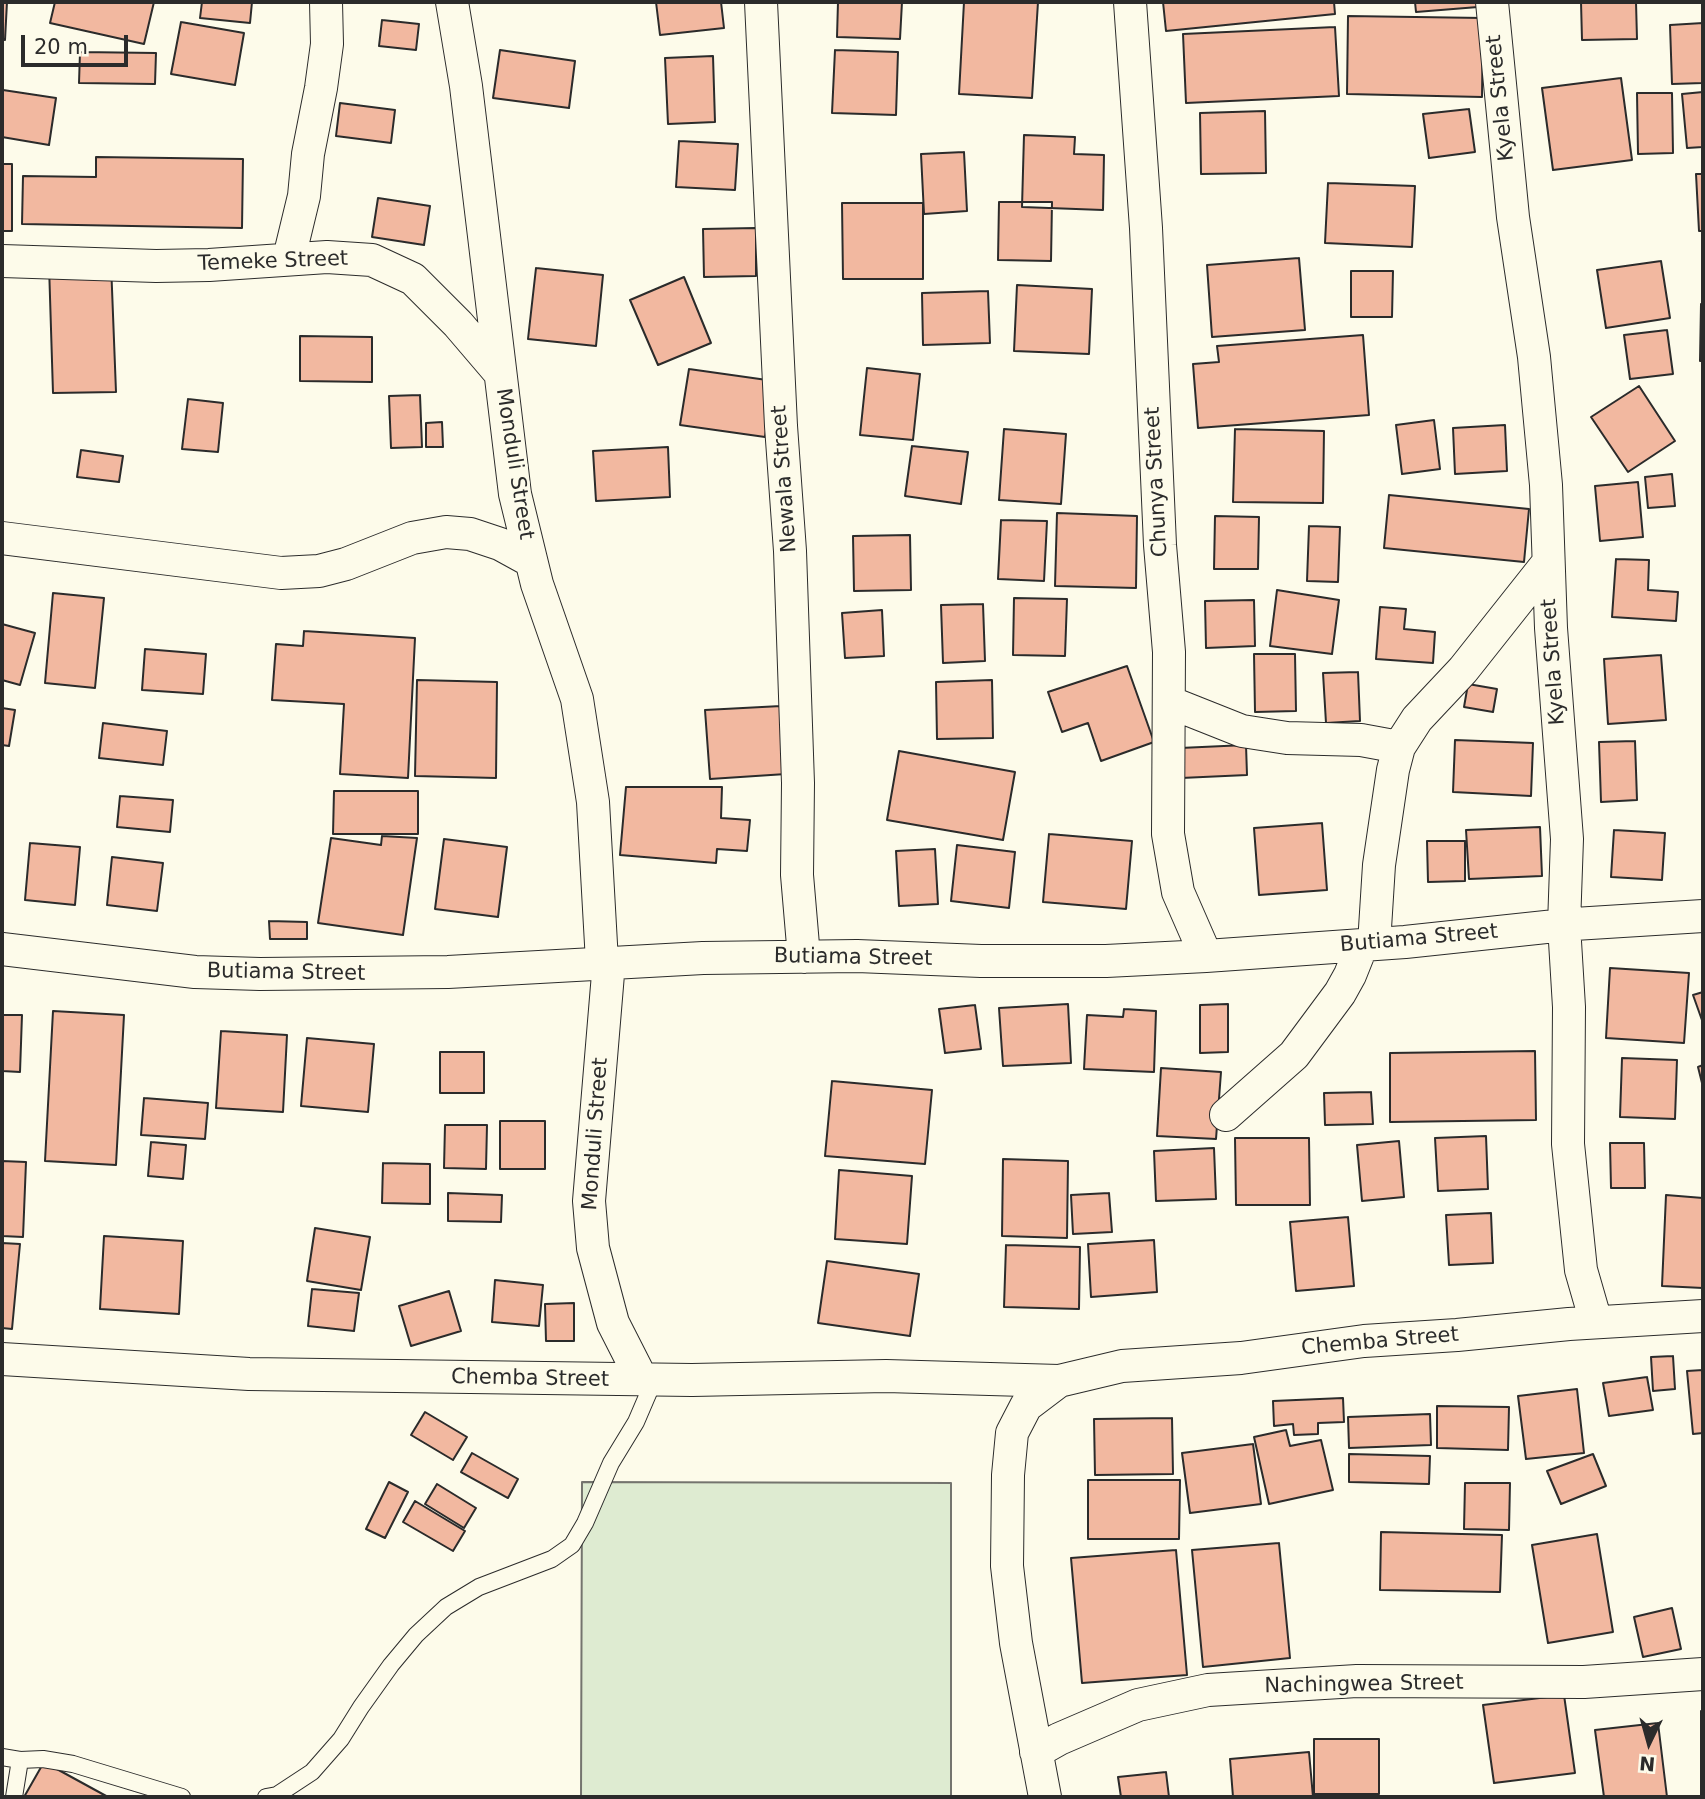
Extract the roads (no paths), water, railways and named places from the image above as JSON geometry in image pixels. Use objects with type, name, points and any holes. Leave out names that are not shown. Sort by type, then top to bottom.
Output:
[{"type":"street","points":[[289,258],[304,196],[308,154],[321,88],[327,44],[326,2]]},
{"type":"street","name":"Monduli Street","points":[[452,2],[466,86],[515,494],[537,584],[577,699],[593,802],[605,962],[589,1201],[593,1248],[613,1323],[648,1380]]},
{"type":"street","name":"Newala Street","points":[[761,2],[780,414],[790,551],[798,783],[797,875],[804,957]]},
{"type":"street","name":"Chunya Street","points":[[1130,2],[1146,228],[1158,519],[1169,652],[1168,834],[1178,892],[1206,956]]},
{"type":"street","name":"Kyela Street","points":[[1492,2],[1513,216],[1534,357],[1546,485],[1547,564],[1567,839],[1564,925],[1569,1007],[1568,1144],[1581,1270],[1597,1322]]},
{"type":"street","name":"Temeke Street","points":[[2,261],[156,266],[260,262],[289,258],[372,260],[413,279],[458,324],[499,372]]},
{"type":"street","points":[[2,538],[281,573],[319,571],[346,564],[412,538],[446,532],[470,534],[531,561]]},
{"type":"street","points":[[1226,1115],[1294,1055],[1340,993],[1368,944],[1393,770],[1399,747],[1417,719],[1463,670],[1547,564]]},
{"type":"street","points":[[1169,702],[1242,731],[1287,738],[1362,740],[1399,747]]},
{"type":"street","name":"Butiama Street","points":[[2,949],[195,972],[260,974],[448,972],[605,962],[804,957],[1037,961],[1206,956],[1564,925],[1703,916]]},
{"type":"street","name":"Chemba Street","points":[[2,1359],[249,1374],[648,1380],[886,1376],[1059,1381],[1122,1366],[1241,1358],[1364,1341],[1597,1322],[1703,1317]]},
{"type":"street","name":"Chemba Street","points":[[1045,1797],[1016,1643],[1007,1566],[1009,1475],[1012,1433],[1026,1406],[1059,1381]]},
{"type":"street","name":"Nachingwea Street","points":[[1036,1752],[1059,1739],[1138,1705],[1208,1690],[1357,1681],[1584,1682],[1703,1674]]},
{"type":"lane","points":[[266,1797],[277,1795],[312,1772],[341,1739],[391,1665],[416,1634],[446,1607],[480,1587],[552,1559],[572,1545],[585,1523],[611,1463],[636,1422],[648,1380]]},
{"type":"lane","points":[[2,1756],[73,1764],[182,1797]]},
{"type":"lane","points":[[14,1797],[20,1760]]}]
